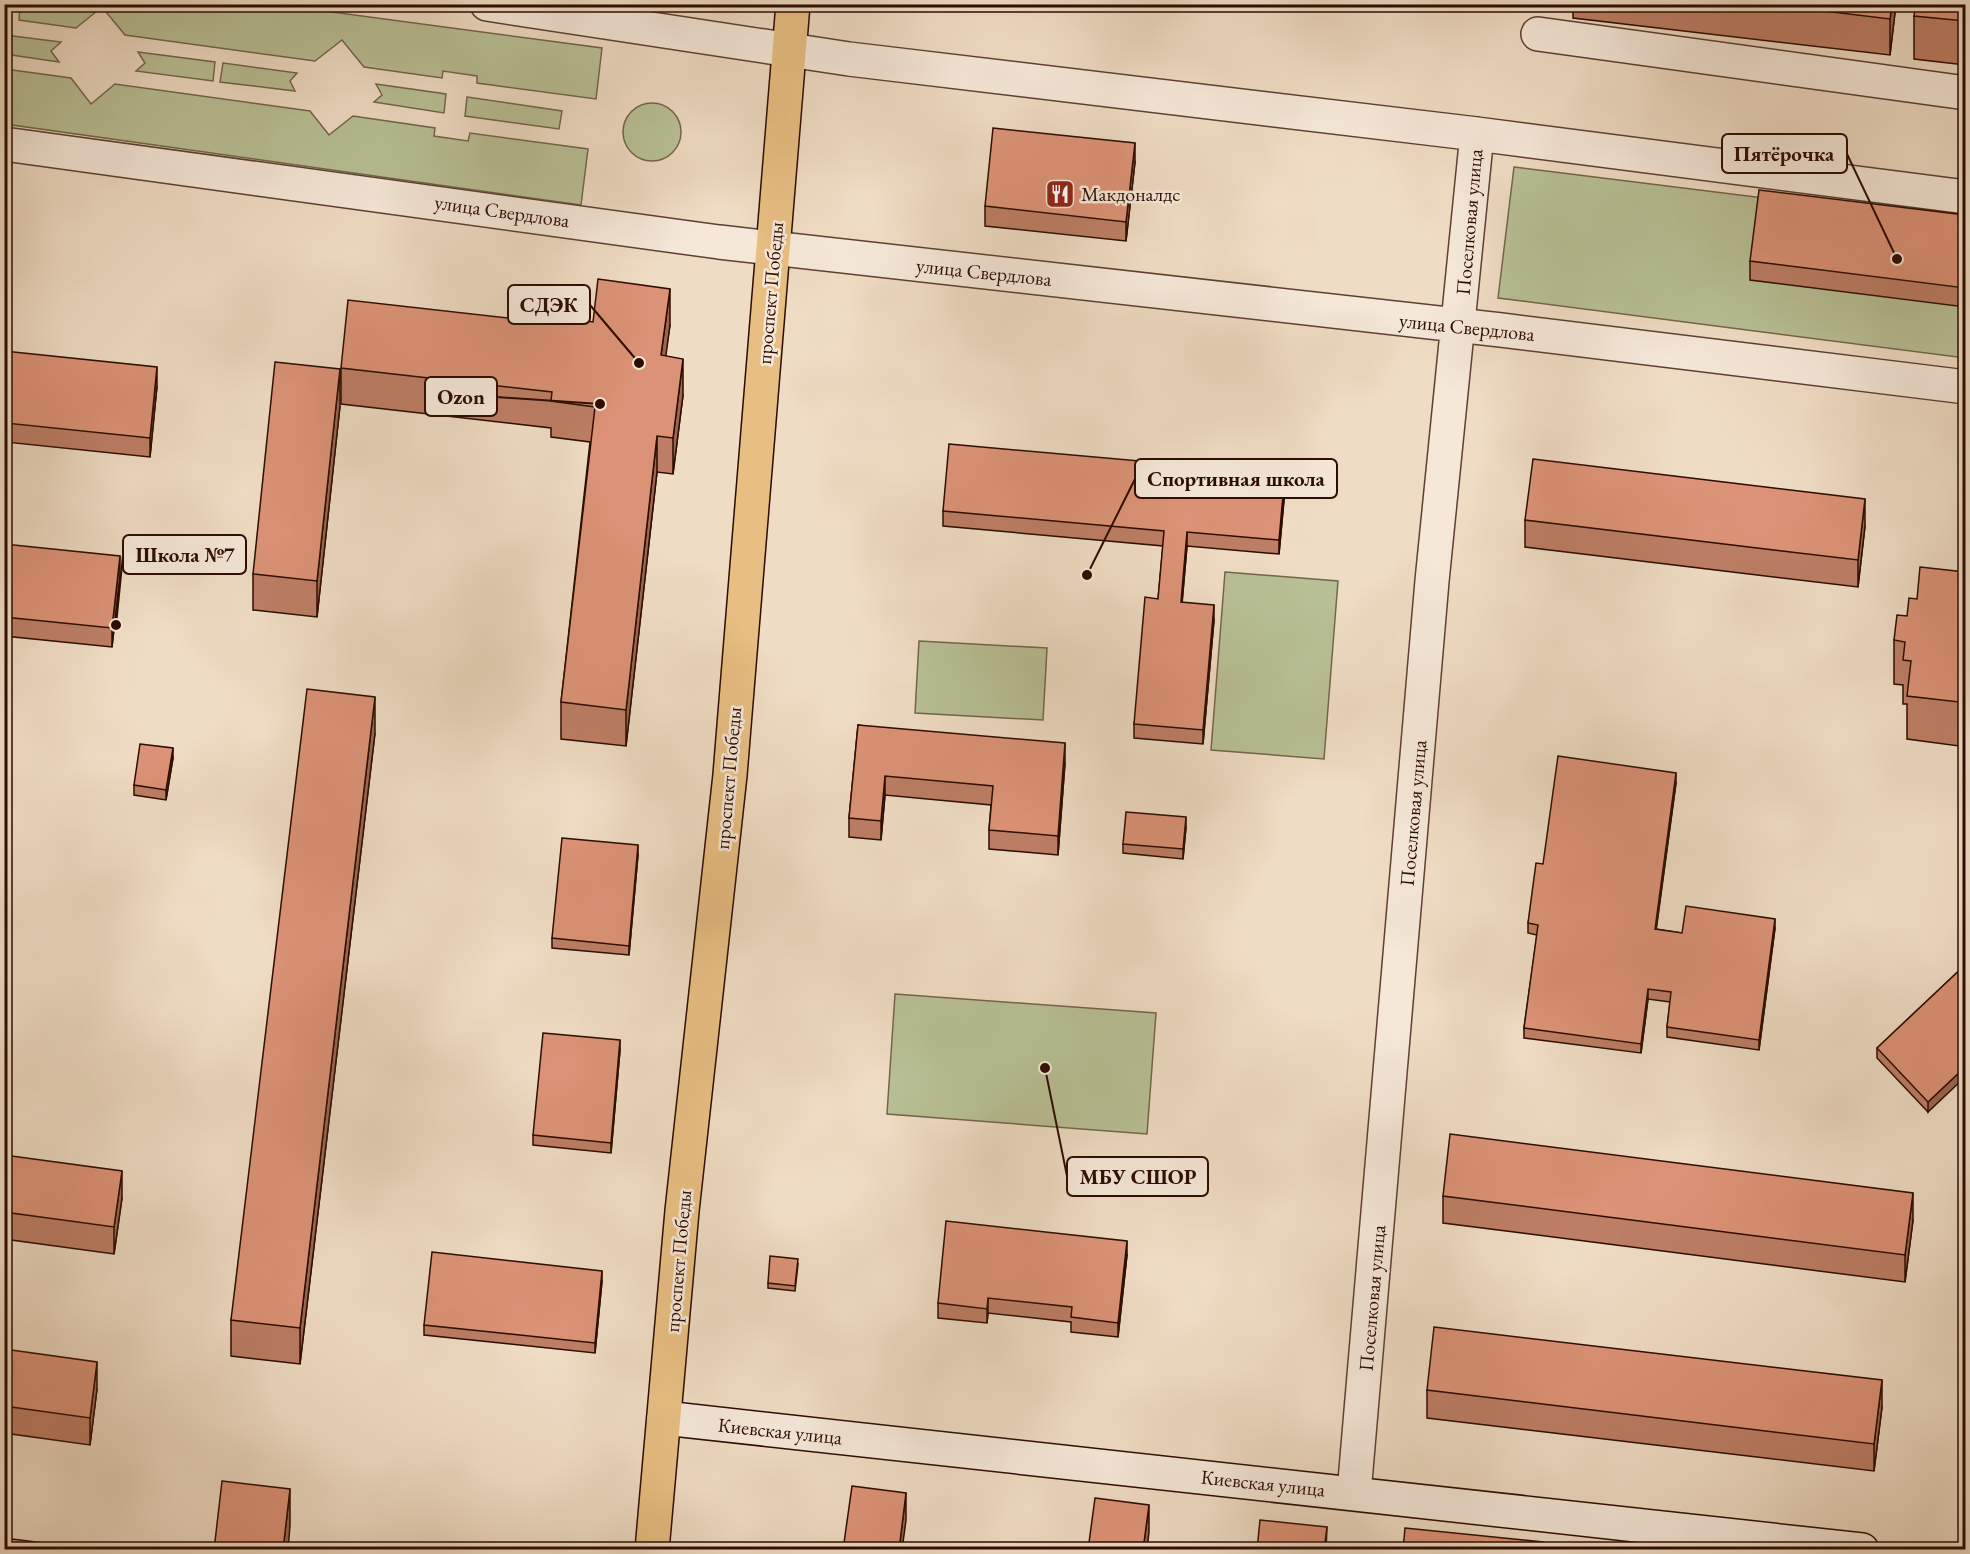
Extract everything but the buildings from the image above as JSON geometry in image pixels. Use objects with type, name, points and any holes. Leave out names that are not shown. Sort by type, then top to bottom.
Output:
[{"type":"main road","name":"проспект Победы","points":[[652,1550],[683,1199],[730,775],[793,4]]},
{"type":"street","points":[[488,4],[678,18],[789,50],[1477,134],[1965,197]]},
{"type":"street","points":[[1538,34],[1965,93]]},
{"type":"street","name":"Поселковая улица","points":[[1354,1493],[1432,582],[1460,326],[1477,134]]},
{"type":"street","name":"улица Свердлова","points":[[4,144],[773,248],[1460,326],[1965,387]]},
{"type":"street","name":"Киевская улица","points":[[664,1418],[1862,1550]]},
{"type":"green space","points":[[272,4],[602,48],[596,99],[477,83],[477,76],[443,71],[442,78],[364,67],[342,40],[315,61],[125,35],[102,7],[76,28],[19,20],[20,5]]},
{"type":"green space","points":[[5,35],[61,42],[51,51],[59,62],[5,54]]},
{"type":"green space","points":[[138,52],[215,62],[213,81],[136,71],[145,63]]},
{"type":"green space","points":[[223,63],[297,73],[290,81],[295,91],[220,82]]},
{"type":"green space","points":[[5,69],[71,78],[91,104],[115,84],[310,111],[329,135],[353,116],[435,128],[434,136],[468,141],[470,133],[588,149],[581,205],[5,124]]},
{"type":"green space","points":[[376,84],[446,94],[444,113],[374,102],[382,95]]},
{"type":"green space","points":[[467,97],[562,111],[559,129],[465,116]]},
{"type":"green space","points":[[652,103],[663,105],[676,116],[681,132],[679,143],[668,156],[652,161],[641,159],[628,148],[623,132],[625,121],[636,108]]},
{"type":"green space","points":[[1514,167],[1965,223],[1965,358],[1498,298]]},
{"type":"green space","points":[[1225,572],[1338,581],[1324,759],[1211,750]]},
{"type":"green space","points":[[919,641],[1047,648],[1043,720],[915,713]]},
{"type":"green space","points":[[895,994],[1156,1013],[1147,1134],[887,1114]]},
{"type":"place","name":"Макдоналдс","points":[[1060,194]]},
{"type":"place","name":"Пятёрочка","points":[[1897,259]]},
{"type":"place","name":"СДЭК","points":[[639,363]]},
{"type":"place","name":"Ozon","points":[[600,404]]},
{"type":"place","name":"Спортивная школа","points":[[1087,575]]},
{"type":"place","name":"Школа №7","points":[[116,625]]},
{"type":"place","name":"МБУ СШОР","points":[[1045,1068]]}]
